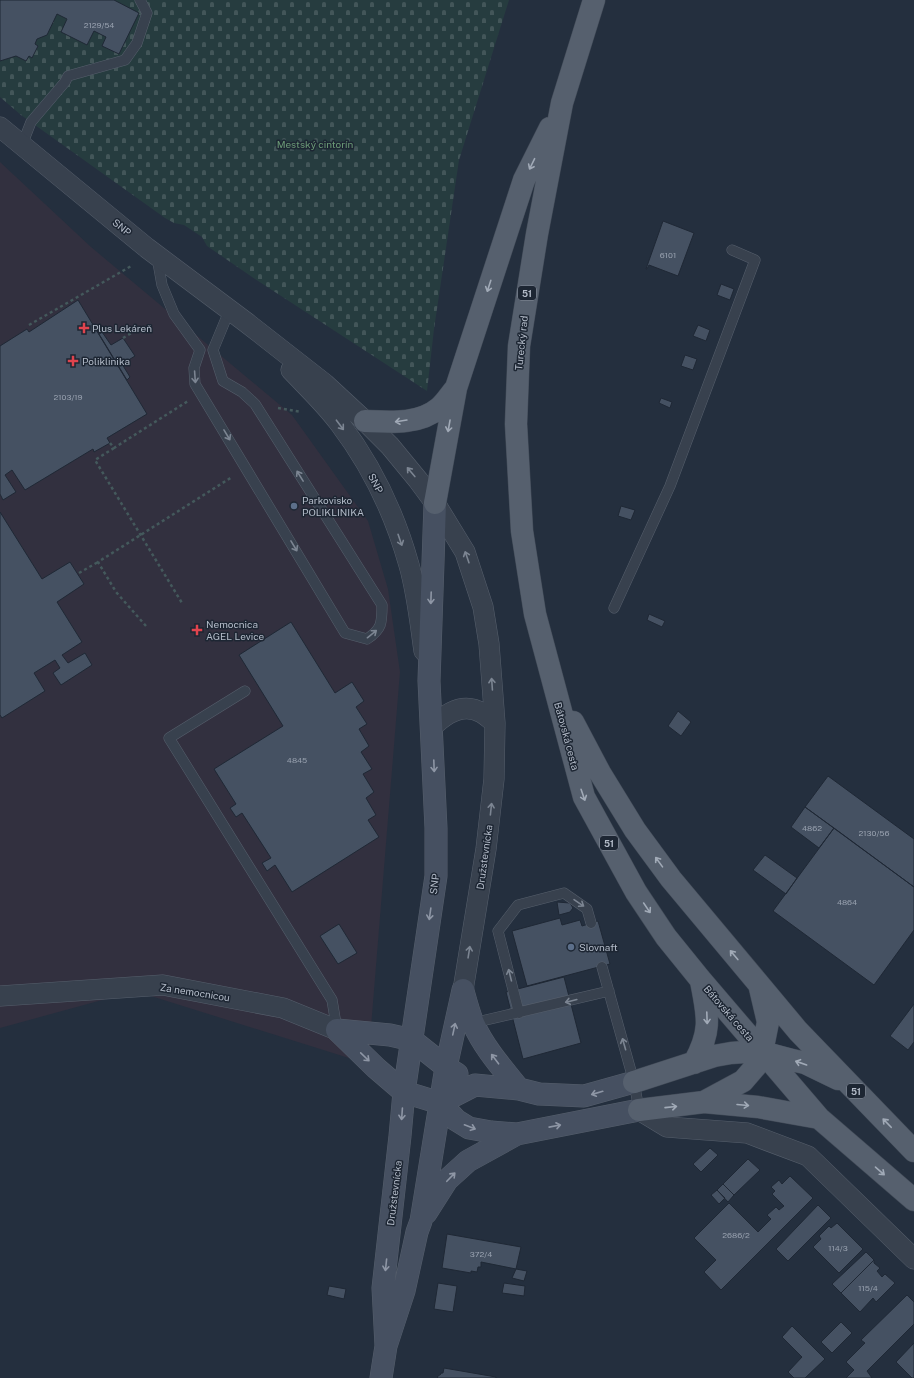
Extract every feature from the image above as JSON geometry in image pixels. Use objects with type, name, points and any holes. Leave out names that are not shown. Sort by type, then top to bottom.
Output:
[{"type":"main road","name":"Turecký rad","points":[[555,690],[535,614],[522,531],[516,424],[519,346],[536,240],[562,103],[594,0]]},
{"type":"main road","points":[[435,503],[456,388],[524,180],[562,103]]},
{"type":"main road","points":[[365,421],[398,423],[426,416],[440,408],[456,388]]},
{"type":"main road","name":"SNP","points":[[412,1040],[436,876],[436,828],[429,681],[435,503]]},
{"type":"main road","name":"Bátovská cesta","points":[[555,690],[584,797],[636,892],[666,936],[700,979],[819,1118],[914,1200]]},
{"type":"main road","name":"Bátovská cesta","points":[[555,690],[600,773],[635,830],[671,879],[798,1031],[914,1151]]},
{"type":"main road","points":[[694,1063],[703,1047],[707,1030],[707,1010],[700,979]]},
{"type":"main road","points":[[704,1102],[743,1081],[756,1066],[762,1052],[768,1022],[759,984]]},
{"type":"main road","points":[[463,990],[473,1024],[492,1055],[519,1089]]},
{"type":"main road","points":[[421,1221],[446,1067],[463,990]]},
{"type":"main road","points":[[337,1030],[390,1035],[412,1040],[446,1067],[475,1085],[519,1089],[539,1094],[584,1096],[731,1053],[762,1052],[805,1063],[850,1084]]},
{"type":"main road","points":[[337,1030],[376,1068],[404,1092],[440,1103],[456,1120],[469,1128],[491,1132],[517,1134],[639,1110],[704,1102],[758,1107],[819,1118]]},
{"type":"main road","name":"Družstevnícka","points":[[386,1346],[383,1288],[404,1092],[412,1040]]},
{"type":"main road","points":[[440,1103],[475,1085]]},
{"type":"main road","points":[[421,1221],[448,1180],[468,1161],[517,1134]]},
{"type":"main road","name":"Družstevnícka","points":[[381,1378],[386,1346],[404,1291],[417,1232],[421,1221]]},
{"type":"street","name":"SNP","points":[[0,127],[157,256],[230,309],[325,384],[390,446],[435,503],[465,552],[483,607],[489,644],[495,723]]},
{"type":"street","name":"SNP","points":[[247,322],[340,424],[361,454],[380,491],[396,525],[409,566],[429,681]]},
{"type":"street","points":[[432,727],[450,712],[461,708],[473,709],[482,713],[495,723]]},
{"type":"street","name":"Družstevnícka","points":[[463,990],[486,849],[494,779],[495,723]]},
{"type":"street","name":"Za nemocnicou","points":[[0,996],[163,985],[283,1008],[337,1030]]},
{"type":"street","points":[[639,1110],[667,1127],[747,1133],[808,1156],[914,1259]]},
{"type":"lane","points":[[22,145],[31,122],[65,82],[68,76],[125,60],[137,43],[146,13],[140,0]]},
{"type":"lane","points":[[614,608],[670,486],[755,260],[732,250]]},
{"type":"lane","points":[[157,256],[162,285],[174,314],[200,350]]},
{"type":"lane","points":[[200,350],[194,368],[195,384],[345,633],[367,638],[375,634],[382,622],[382,606],[255,404],[242,392],[223,381],[213,350],[230,309]]},
{"type":"lane","points":[[200,350],[213,350]]},
{"type":"lane","points":[[245,691],[170,738],[332,1000],[337,1030]]},
{"type":"lane","points":[[519,1013],[498,931],[518,905],[564,893],[587,909],[591,923]]},
{"type":"lane","points":[[602,966],[634,1082],[639,1110]]},
{"type":"lane","points":[[145,975],[163,985]]},
{"type":"lane","points":[[473,1024],[609,992]]},
{"type":"path","points":[[29,324],[134,265]]},
{"type":"path","points":[[123,338],[143,326]]},
{"type":"path","points":[[114,448],[95,460],[182,603]]},
{"type":"path","points":[[79,573],[234,476]]},
{"type":"path","points":[[98,562],[116,592],[146,626]]},
{"type":"shaded area","name":"Nemocnica AGEL Levice","points":[[0,162],[91,247],[292,415],[368,521],[388,589],[400,672],[368,1064],[135,991],[0,1028]]},
{"type":"green space","name":"Mestský cintorín","points":[[0,0],[509,0],[459,160],[434,329],[427,391],[255,279],[207,246],[202,237],[184,225],[174,223],[165,218],[21,115],[0,97]]},
{"type":"building","points":[[0,0],[114,0],[139,13],[119,54],[102,46],[106,37],[94,31],[87,45],[61,32],[67,19],[57,14],[47,35],[37,39],[35,44],[38,46],[32,58],[29,56],[26,61],[16,56],[0,61]]},
{"type":"building","points":[[663,221],[694,233],[678,276],[649,265],[646,269]]},
{"type":"building","points":[[721,284],[734,289],[730,300],[717,295]]},
{"type":"building","points":[[78,300],[147,414],[107,438],[110,443],[94,452],[93,449],[25,490],[12,470],[5,475],[16,492],[3,500],[0,494],[0,346],[27,329],[29,332]]},
{"type":"building","points":[[698,325],[710,330],[706,341],[693,336]]},
{"type":"building","points":[[102,332],[111,345],[123,338],[135,356],[122,364],[130,377],[127,380],[99,334]]},
{"type":"building","points":[[685,355],[697,359],[693,370],[681,366]]},
{"type":"building","points":[[661,398],[672,402],[670,408],[659,403]]},
{"type":"building","points":[[621,506],[635,510],[631,520],[618,516]]},
{"type":"building","points":[[0,512],[42,579],[70,562],[84,584],[57,602],[82,642],[62,655],[68,663],[85,653],[92,665],[61,685],[53,673],[60,668],[55,660],[34,673],[45,691],[2,718],[0,715]]},
{"type":"building","points":[[649,614],[665,621],[662,627],[647,620]]},
{"type":"building","points":[[291,622],[335,693],[352,682],[364,701],[356,707],[367,724],[359,729],[369,746],[361,752],[372,769],[363,774],[374,792],[366,798],[376,815],[368,820],[379,837],[292,892],[275,865],[267,871],[262,863],[271,858],[242,813],[236,817],[230,808],[236,804],[214,769],[283,726],[239,655]]},
{"type":"building","points":[[678,711],[691,722],[681,736],[668,726]]},
{"type":"building","points":[[828,776],[914,839],[914,887],[805,807]]},
{"type":"building","points":[[805,807],[834,828],[819,848],[791,827]]},
{"type":"building","points":[[834,828],[914,887],[914,930],[874,985],[773,911]]},
{"type":"building","points":[[765,855],[797,878],[786,894],[753,870]]},
{"type":"building","points":[[557,902],[570,903],[573,908],[570,912],[559,915]]},
{"type":"building","points":[[560,918],[562,925],[580,920],[582,926],[598,921],[610,964],[527,986],[512,931]]},
{"type":"building","points":[[339,924],[357,953],[338,964],[320,936]]},
{"type":"building","points":[[564,977],[581,1043],[523,1059],[506,992]]},
{"type":"building","points":[[914,1004],[914,1042],[908,1050],[890,1036]]},
{"type":"building","points":[[710,1148],[718,1155],[701,1172],[693,1164]]},
{"type":"building","points":[[748,1159],[760,1170],[734,1195],[723,1184]]},
{"type":"building","points":[[790,1176],[813,1198],[721,1290],[704,1272],[716,1260],[694,1238],[729,1203],[758,1232],[771,1219],[767,1215],[776,1207],[779,1210],[784,1206],[772,1194],[775,1191],[771,1187],[779,1180],[782,1184]]},
{"type":"building","points":[[723,1184],[734,1195],[728,1202],[717,1190]]},
{"type":"building","points":[[717,1190],[725,1198],[719,1204],[711,1195]]},
{"type":"building","points":[[818,1205],[831,1218],[788,1261],[776,1249]]},
{"type":"building","points":[[837,1223],[863,1249],[839,1273],[813,1247],[821,1239],[819,1236],[829,1226],[831,1228]]},
{"type":"building","points":[[447,1234],[521,1247],[516,1269],[481,1262],[481,1267],[478,1267],[477,1272],[471,1271],[471,1273],[442,1268]]},
{"type":"building","points":[[866,1252],[874,1260],[841,1293],[832,1284]]},
{"type":"building","points":[[874,1260],[874,1263],[880,1268],[877,1271],[882,1277],[885,1274],[895,1283],[876,1302],[873,1298],[860,1312],[841,1293]]},
{"type":"building","points":[[516,1269],[527,1271],[524,1281],[512,1278]]},
{"type":"building","points":[[438,1283],[457,1286],[453,1312],[434,1309]]},
{"type":"building","points":[[504,1283],[525,1286],[524,1296],[502,1293]]},
{"type":"building","points":[[329,1286],[346,1289],[344,1299],[327,1295]]},
{"type":"building","points":[[907,1295],[914,1302],[914,1324],[867,1371],[872,1378],[846,1378],[854,1370],[846,1362],[865,1343],[861,1340]]},
{"type":"building","points":[[841,1322],[852,1333],[832,1353],[821,1342]]},
{"type":"building","points":[[792,1326],[825,1359],[805,1378],[794,1378],[788,1372],[802,1357],[782,1337]]},
{"type":"building","points":[[914,1343],[914,1378],[912,1378],[896,1362]]},
{"type":"building","points":[[444,1368],[496,1378],[438,1378],[437,1377],[441,1373],[443,1373]]},
{"type":"place","name":"Plus Lekáreň","points":[[84,328]]},
{"type":"place","name":"Poliklinika","points":[[73,361]]},
{"type":"place","name":"Parkovisko POLIKLINIKA","points":[[294,506]]},
{"type":"place","name":"Nemocnica AGEL Levice","points":[[197,630]]},
{"type":"place","name":"Slovnaft","points":[[571,947]]}]
